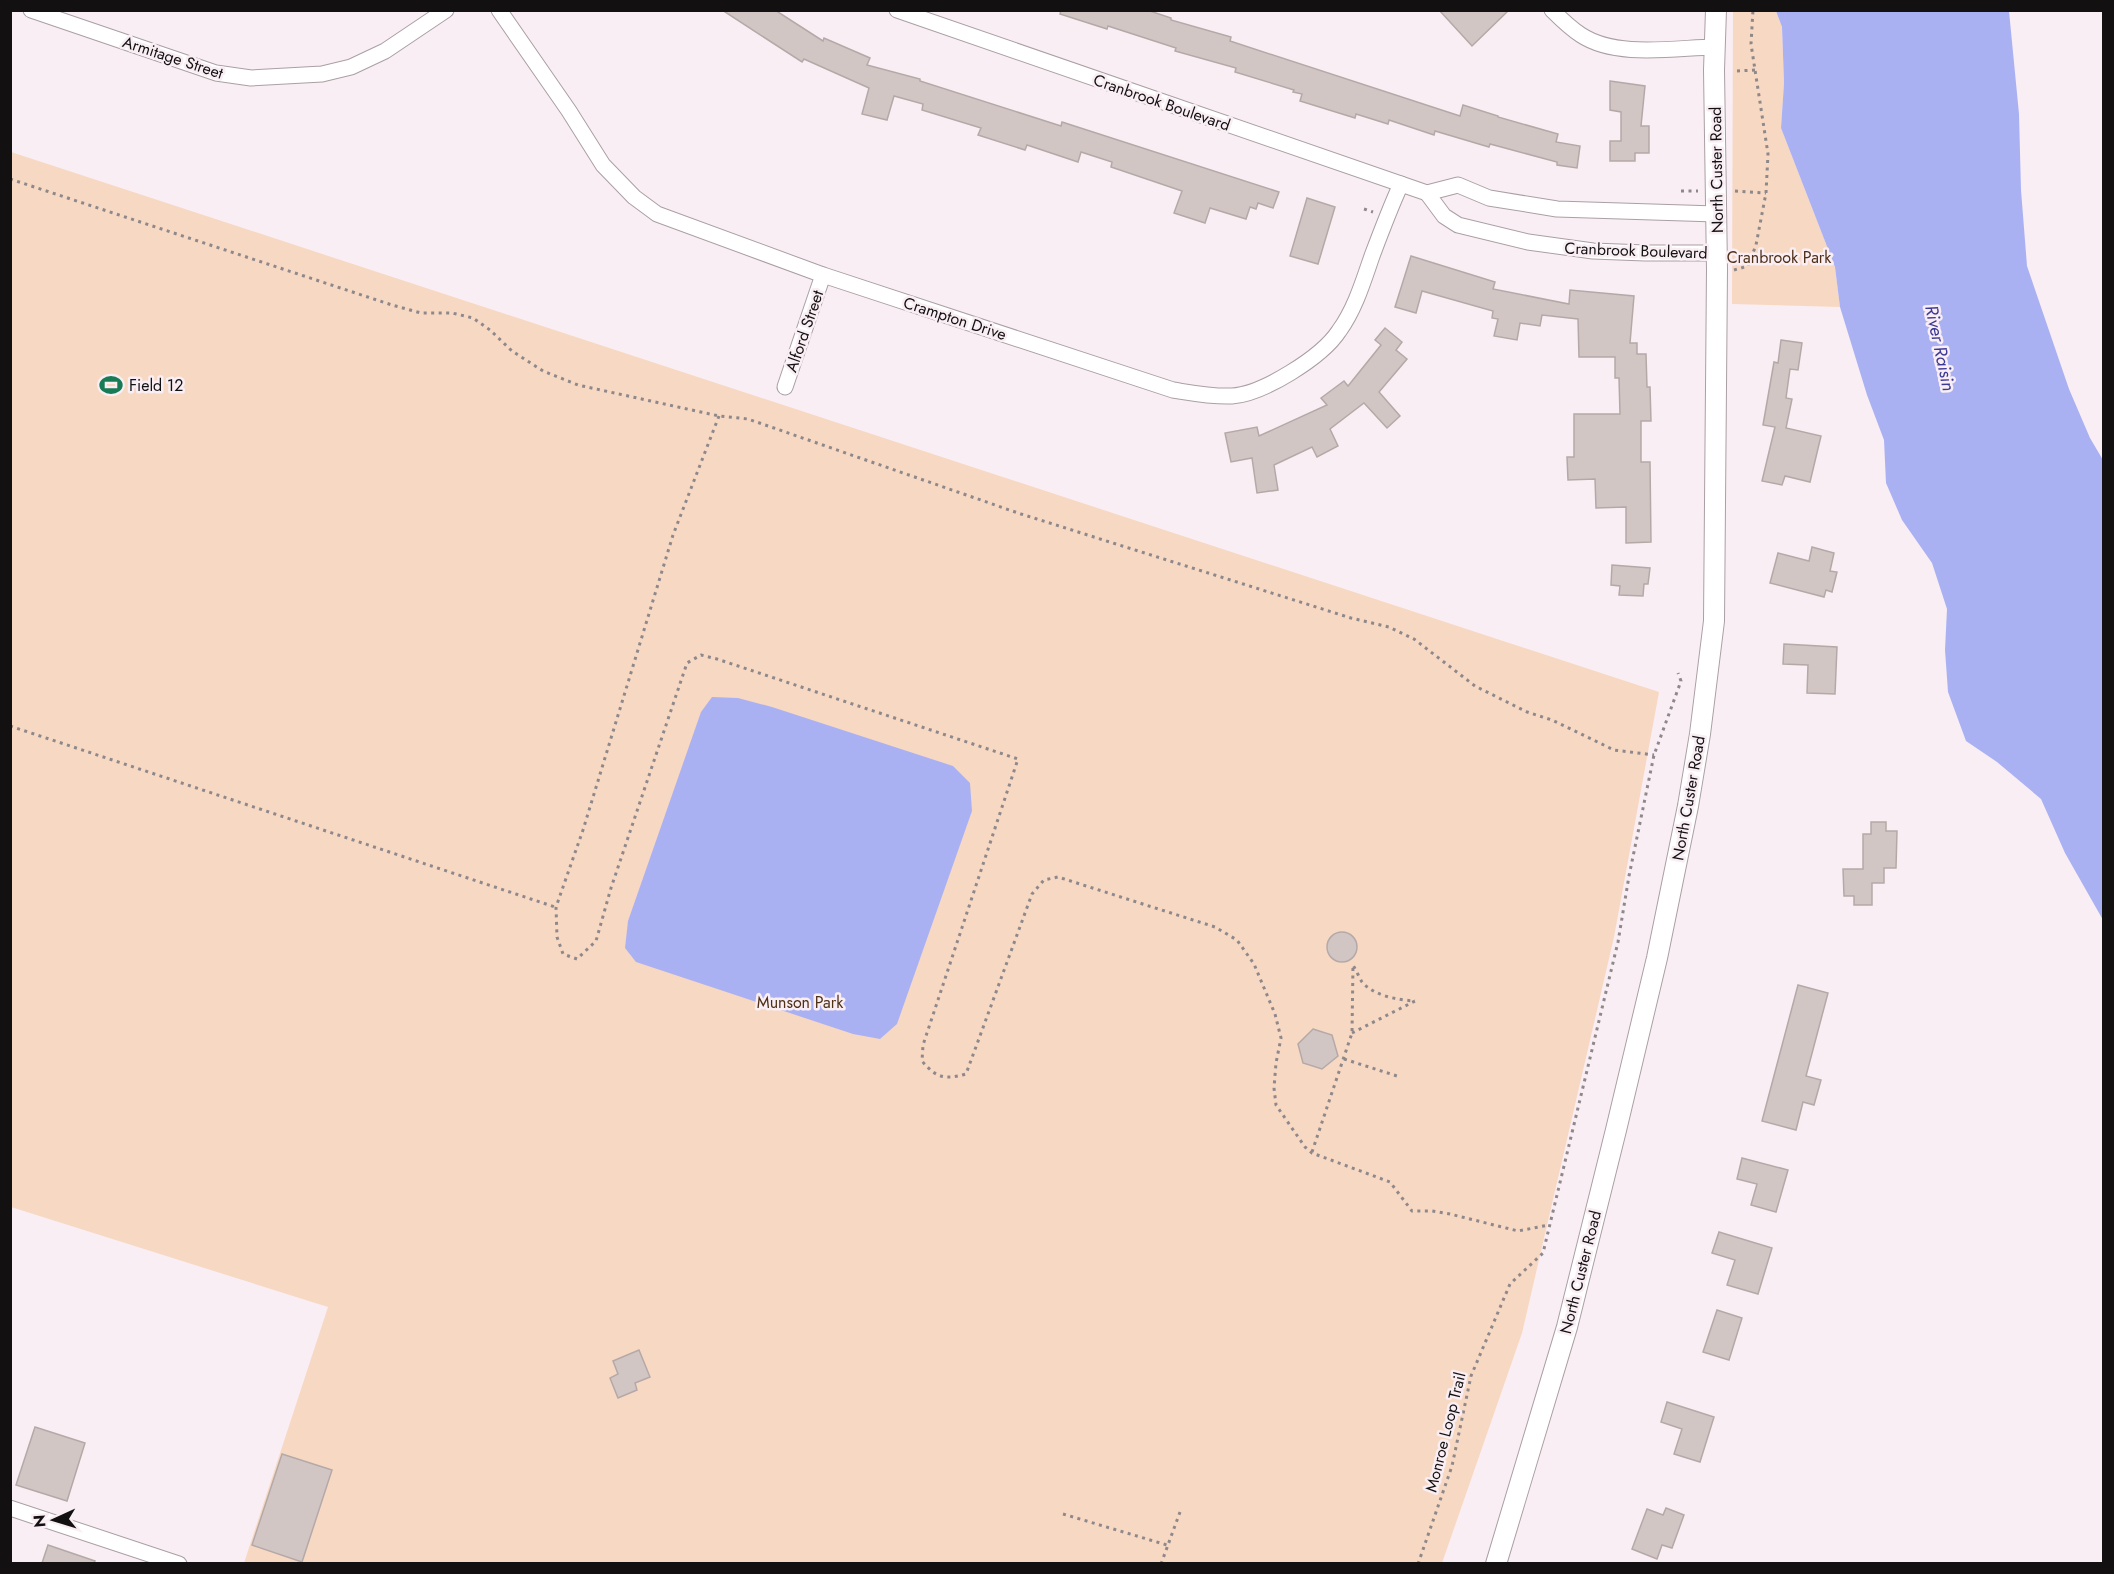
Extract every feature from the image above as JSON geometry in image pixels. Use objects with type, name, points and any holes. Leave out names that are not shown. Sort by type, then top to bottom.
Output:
[{"type":"street","name":"Armitage Street","points":[[31,10],[216,73],[251,78],[310,75],[351,67],[385,51],[446,10]]},
{"type":"street","name":"Crampton Drive","points":[[499,10],[569,111],[603,165],[634,197],[657,214],[823,275],[1173,390],[1204,395],[1234,396],[1265,386],[1309,361],[1338,333],[1357,298],[1386,217],[1401,184]]},
{"type":"street","name":"Cranbrook Boulevard","points":[[897,10],[1427,193],[1444,216],[1458,225],[1528,242],[1593,251],[1717,253]]},
{"type":"street","points":[[1552,10],[1581,35],[1598,44],[1615,48],[1714,47]]},
{"type":"street","name":"North Custer Road","points":[[1496,1563],[1567,1327],[1654,969],[1690,795],[1707,684],[1714,621],[1717,253],[1714,47],[1716,10]]},
{"type":"street","points":[[1427,193],[1458,184],[1489,198],[1557,209],[1716,214]]},
{"type":"street","name":"Alford Street","points":[[785,387],[823,275]]},
{"type":"street","points":[[10,1508],[179,1563]]},
{"type":"path","points":[[1732,270],[1748,266],[1756,245],[1766,193],[1768,154],[1751,44],[1753,10]]},
{"type":"path","points":[[1737,71],[1755,70]]},
{"type":"path","points":[[10,178],[392,305],[421,313],[452,313],[473,318],[490,330],[512,351],[543,371],[578,385],[719,416],[748,419],[1021,514],[1351,618],[1389,627],[1414,639],[1475,686],[1500,699],[1527,712],[1562,724],[1614,750],[1654,755]]},
{"type":"path","points":[[1682,191],[1702,191]]},
{"type":"path","points":[[1735,191],[1766,193]]},
{"type":"path","points":[[1364,209],[1375,212]]},
{"type":"path","points":[[719,416],[673,536],[593,797],[556,907],[557,937],[563,954],[577,959],[596,941],[611,888],[687,663],[701,656],[729,663],[1018,759],[923,1045],[922,1061],[933,1074],[951,1078],[966,1074],[1032,894],[1044,880],[1058,876],[1215,927],[1237,940],[1254,964],[1275,1014],[1281,1038],[1275,1071],[1276,1106],[1305,1147],[1312,1153],[1390,1182],[1412,1211],[1450,1214],[1518,1231],[1549,1225]]},
{"type":"path","name":"Monroe Loop Trail","points":[[1418,1563],[1452,1466],[1470,1376],[1510,1284],[1543,1253],[1618,942],[1654,755],[1681,681],[1678,673]]},
{"type":"path","points":[[10,726],[556,907]]},
{"type":"path","points":[[1312,1153],[1352,1033],[1353,965],[1363,983],[1378,993],[1402,1000],[1415,1000],[1352,1033]]},
{"type":"path","points":[[1344,1059],[1398,1076]]},
{"type":"path","points":[[1161,1563],[1180,1512]]},
{"type":"path","points":[[1063,1514],[1167,1545]]},
{"type":"green space","name":"Cranbrook Park","points":[[1733,11],[1776,11],[1782,27],[1784,83],[1781,128],[1835,267],[1840,307],[1732,304]]},
{"type":"green space","name":"Munson Park","points":[[11,152],[1659,692],[1614,937],[1522,1333],[1442,1563],[244,1563],[328,1307],[11,1207]]},
{"type":"water","name":"River Raisin","points":[[1776,11],[2009,11],[2019,114],[2021,190],[2027,266],[2069,389],[2090,438],[2103,460],[2103,920],[2065,853],[2041,799],[1997,762],[1966,741],[1948,692],[1945,650],[1947,609],[1932,563],[1902,520],[1886,483],[1884,440],[1867,395],[1840,307],[1835,267],[1781,128],[1784,83],[1782,27]]},
{"type":"water","points":[[712,697],[738,698],[772,707],[953,766],[970,783],[972,811],[897,1024],[880,1039],[853,1034],[636,962],[625,948],[628,921],[701,712]]},
{"type":"building","points":[[722,10],[775,10],[823,41],[824,38],[870,58],[867,65],[920,79],[920,81],[1061,126],[1062,122],[1279,192],[1273,208],[1258,203],[1256,209],[1250,207],[1246,219],[1210,208],[1205,223],[1174,213],[1182,191],[1111,167],[1112,162],[1081,152],[1078,162],[1027,145],[1025,150],[978,135],[981,128],[922,110],[923,104],[894,96],[887,120],[862,114],[869,88],[804,59],[802,62]]},
{"type":"building","points":[[1061,10],[1147,10],[1171,18],[1171,20],[1231,37],[1230,41],[1460,116],[1463,105],[1558,134],[1556,142],[1580,146],[1577,168],[1557,165],[1557,162],[1490,144],[1489,147],[1435,131],[1434,135],[1389,120],[1388,124],[1356,114],[1355,118],[1300,101],[1302,94],[1235,72],[1236,68],[1175,51],[1176,48],[1108,26],[1107,29],[1060,14]]},
{"type":"building","points":[[1439,10],[1509,10],[1472,46]]},
{"type":"building","points":[[1610,81],[1645,86],[1641,126],[1649,126],[1649,153],[1635,153],[1635,161],[1610,161],[1610,141],[1621,141],[1621,112],[1610,110]]},
{"type":"building","points":[[1307,198],[1335,207],[1318,264],[1290,256]]},
{"type":"building","points":[[1411,256],[1495,282],[1493,289],[1569,304],[1570,290],[1634,296],[1630,343],[1637,343],[1637,354],[1646,354],[1647,387],[1650,387],[1651,421],[1641,421],[1641,462],[1650,462],[1651,542],[1626,543],[1626,507],[1596,508],[1595,479],[1568,480],[1567,457],[1574,457],[1574,414],[1620,414],[1619,378],[1615,378],[1615,357],[1579,357],[1578,319],[1542,315],[1540,326],[1520,323],[1517,340],[1494,336],[1498,319],[1492,318],[1493,311],[1422,291],[1416,313],[1395,307]]},
{"type":"building","points":[[1385,328],[1402,342],[1396,350],[1407,359],[1379,392],[1400,416],[1387,428],[1364,403],[1330,429],[1338,446],[1317,457],[1312,447],[1274,465],[1278,490],[1257,493],[1252,458],[1231,462],[1225,433],[1257,427],[1259,436],[1327,405],[1321,398],[1344,381],[1348,386],[1381,345],[1375,340]]},
{"type":"building","points":[[1781,340],[1802,343],[1798,370],[1790,369],[1786,398],[1792,399],[1786,428],[1821,436],[1810,482],[1785,476],[1782,485],[1762,481],[1775,427],[1763,425],[1774,362],[1778,363]]},
{"type":"building","points":[[1812,547],[1834,553],[1830,571],[1837,572],[1832,592],[1826,590],[1824,597],[1770,583],[1778,553],[1809,561]]},
{"type":"building","points":[[1612,565],[1650,568],[1648,584],[1644,584],[1643,596],[1619,595],[1620,586],[1611,585]]},
{"type":"building","points":[[1784,644],[1837,647],[1835,694],[1807,693],[1808,665],[1783,664]]},
{"type":"building","points":[[1871,822],[1886,822],[1886,831],[1897,831],[1896,868],[1884,868],[1884,883],[1872,883],[1872,905],[1854,905],[1854,896],[1844,896],[1843,869],[1863,869],[1863,834],[1871,834]]},
{"type":"building","points":[[1342,932],[1353,936],[1357,947],[1353,958],[1342,962],[1331,958],[1327,947],[1331,936]]},
{"type":"building","points":[[1798,985],[1828,993],[1806,1076],[1821,1080],[1814,1105],[1803,1102],[1796,1130],[1762,1121]]},
{"type":"building","points":[[1313,1029],[1332,1035],[1338,1056],[1322,1069],[1303,1063],[1298,1044]]},
{"type":"building","points":[[1742,1158],[1788,1170],[1776,1212],[1751,1205],[1757,1184],[1737,1179]]},
{"type":"building","points":[[1719,1232],[1772,1248],[1758,1294],[1727,1285],[1735,1260],[1712,1253]]},
{"type":"building","points":[[1717,1310],[1742,1318],[1729,1360],[1703,1352]]},
{"type":"building","points":[[639,1350],[650,1377],[635,1383],[637,1390],[618,1398],[610,1378],[618,1374],[613,1361]]},
{"type":"building","points":[[1667,1402],[1714,1417],[1700,1462],[1674,1454],[1682,1429],[1661,1422]]},
{"type":"building","points":[[35,1427],[85,1443],[67,1501],[16,1485]]},
{"type":"building","points":[[282,1454],[332,1470],[302,1562],[252,1545]]},
{"type":"building","points":[[1666,1508],[1684,1515],[1672,1548],[1662,1545],[1657,1559],[1632,1549],[1647,1509],[1663,1515]]},
{"type":"building","points":[[48,1545],[95,1561],[94,1563],[42,1563]]},
{"type":"place","name":"Field 12","points":[[111,385]]}]
